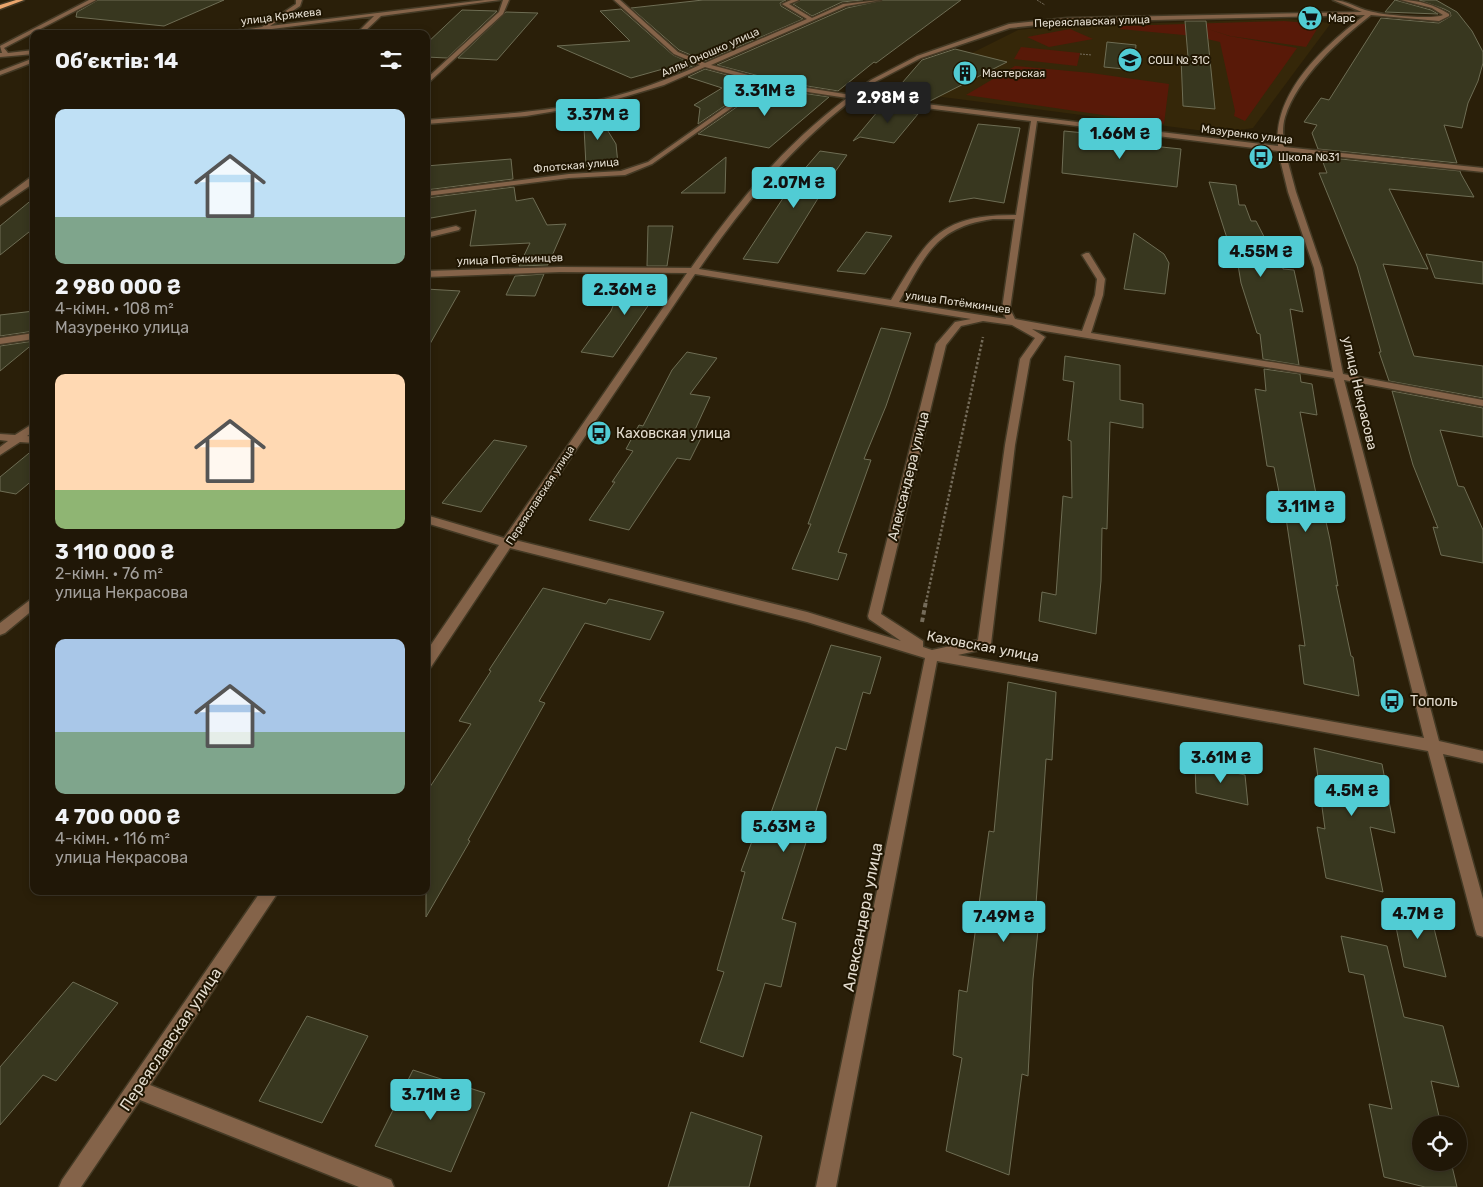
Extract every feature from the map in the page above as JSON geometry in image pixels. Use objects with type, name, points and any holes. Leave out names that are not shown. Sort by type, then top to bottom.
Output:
[{"type":"main road","points":[[0,7],[21,0]]},
{"type":"street","points":[[35,30],[93,0]]},
{"type":"street","points":[[262,29],[298,5],[299,0]]},
{"type":"street","name":"улица Кряжева","points":[[253,30],[497,0]]},
{"type":"street","points":[[430,78],[501,13],[506,0]]},
{"type":"street","name":"Мазуренко улица","points":[[617,0],[676,53],[706,66],[759,81],[853,97],[1282,149],[1483,170]]},
{"type":"street","points":[[796,0],[785,4],[812,20]]},
{"type":"street","name":"Аллы Оношко улица","points":[[430,122],[526,114],[604,101],[662,84],[845,5],[878,0]]},
{"type":"street","points":[[1336,0],[1370,13],[1424,19],[1439,19],[1447,15],[1422,0]]},
{"type":"street","points":[[1404,0],[1434,7]]},
{"type":"street","name":"Переяславская улица","points":[[430,657],[590,419],[695,271],[732,215],[785,155],[823,119],[873,81],[919,57],[1009,26],[1067,20],[1370,13]]},
{"type":"street","name":"улица Некрасова","points":[[1370,13],[1334,44],[1298,88],[1282,117],[1282,149],[1290,186],[1318,267],[1339,376],[1433,745],[1483,929]]},
{"type":"street","points":[[363,30],[380,14]]},
{"type":"street","points":[[30,33],[0,48],[3,55],[30,52]]},
{"type":"street","points":[[0,73],[30,62]]},
{"type":"street","name":"Флотская улица","points":[[430,193],[569,176],[622,173],[650,164],[748,94],[759,81]]},
{"type":"street","points":[[926,651],[984,644],[1010,445],[1025,359],[1040,337],[1009,315],[1034,119]]},
{"type":"street","points":[[0,204],[30,182]]},
{"type":"street","points":[[893,304],[931,243],[948,228],[992,216],[1021,217]]},
{"type":"street","points":[[430,235],[456,228]]},
{"type":"street","points":[[1086,255],[1101,279],[1100,295],[1086,334]]},
{"type":"street","name":"улица Потёмкинцев","points":[[430,274],[497,269],[599,268],[695,271],[988,318]]},
{"type":"street","name":"улица Потёмкинцев","points":[[1009,315],[1086,334],[1339,376],[1483,403]]},
{"type":"street","name":"Александера улица","points":[[826,1187],[926,651],[874,616],[941,344],[958,324],[1009,315]]},
{"type":"street","points":[[0,341],[30,337]]},
{"type":"street","points":[[0,452],[30,429]]},
{"type":"street","points":[[0,437],[30,440]]},
{"type":"street","name":"Каховская улица","points":[[430,520],[508,543],[807,617],[926,651],[1433,745],[1483,757]]},
{"type":"street","points":[[0,630],[30,605]]},
{"type":"street","name":"Переяславская улица","points":[[69,1187],[268,895]]},
{"type":"street","points":[[136,1089],[384,1187]]},
{"type":"path","points":[[1080,54],[1092,55]]},
{"type":"path","points":[[926,651],[921,629],[985,330]]},
{"type":"shaded area","name":"СОШ № 31С","points":[[1288,19],[1331,23],[1253,128],[1220,133],[896,91],[1018,30],[1059,26]]},
{"type":"shaded area","points":[[1284,21],[1320,24],[1306,47],[1230,36],[1208,29],[1229,36],[1297,48],[1245,121],[1234,116],[1235,111],[1220,42],[1194,36],[1120,29],[1121,26]]},
{"type":"shaded area","points":[[1070,29],[1093,39],[1049,47],[1027,37]]},
{"type":"shaded area","points":[[1021,47],[1080,53],[1077,66],[1014,59]]},
{"type":"shaded area","points":[[1015,66],[1091,73],[1169,84],[1164,124],[966,95]]},
{"type":"building","points":[[98,0],[224,0],[164,26],[76,17],[77,12]]},
{"type":"building","points":[[703,0],[786,0],[780,3],[781,6],[803,19],[705,61],[679,50],[631,8]]},
{"type":"building","points":[[801,0],[863,0],[842,2],[812,16],[793,4]]},
{"type":"building","points":[[883,0],[961,0],[876,63],[874,62],[838,91],[782,82],[717,65],[847,8]]},
{"type":"building","points":[[1395,0],[1431,10],[1438,14],[1385,12]]},
{"type":"building","points":[[1419,0],[1436,0],[1457,12],[1472,31],[1483,52],[1483,63],[1478,81],[1468,103],[1462,128],[1444,125],[1457,163],[1318,149],[1312,133],[1317,125],[1304,122],[1321,98],[1329,100],[1381,18],[1439,23],[1451,16],[1450,12],[1444,9]]},
{"type":"building","points":[[621,9],[673,55],[695,65],[676,73],[663,69],[631,78],[557,46],[630,41],[600,11]]},
{"type":"building","points":[[462,10],[497,11],[447,58],[430,57],[430,40]]},
{"type":"building","points":[[506,12],[538,13],[497,60],[458,58]]},
{"type":"building","points":[[1185,21],[1206,21],[1215,109],[1183,106],[1181,57],[1188,57]]},
{"type":"building","points":[[1107,42],[1136,45],[1134,70],[1104,67]]},
{"type":"building","points":[[955,49],[1007,62],[928,102],[889,98],[922,60]]},
{"type":"building","points":[[705,69],[753,82],[745,92],[698,124],[700,108],[694,105],[722,88],[688,77]]},
{"type":"building","points":[[762,84],[782,90],[829,97],[769,148],[698,134],[751,97]]},
{"type":"building","points":[[883,105],[916,109],[907,113],[918,114],[894,143],[860,137],[853,141]]},
{"type":"building","points":[[593,107],[616,144],[618,164],[586,166],[583,108]]},
{"type":"building","points":[[978,124],[1020,128],[1004,203],[974,198],[949,202]]},
{"type":"building","points":[[1064,131],[1095,134],[1094,137],[1123,141],[1123,143],[1181,149],[1177,187],[1062,173]]},
{"type":"building","points":[[820,151],[847,155],[778,263],[743,259],[795,180]]},
{"type":"building","points":[[726,157],[725,193],[681,193]]},
{"type":"building","points":[[1321,157],[1460,171],[1474,197],[1389,189],[1428,269],[1383,264],[1414,356],[1483,366],[1483,398],[1389,381],[1379,352],[1381,352],[1357,266],[1319,173],[1327,173]]},
{"type":"building","points":[[511,159],[513,179],[430,189],[430,166]]},
{"type":"building","points":[[1209,182],[1236,185],[1239,205],[1245,205],[1251,221],[1256,221],[1278,264],[1283,264],[1283,269],[1294,270],[1303,312],[1290,309],[1299,365],[1263,359],[1260,334],[1257,333],[1241,283],[1237,259],[1234,260]]},
{"type":"building","points":[[514,187],[516,201],[533,198],[547,225],[566,224],[548,265],[519,266],[530,243],[470,246],[476,210],[431,218],[430,198]]},
{"type":"building","points":[[30,201],[30,231],[0,255],[0,226]]},
{"type":"building","points":[[648,226],[673,226],[667,266],[647,266]]},
{"type":"building","points":[[866,232],[892,236],[865,274],[837,271]]},
{"type":"building","points":[[1134,233],[1164,254],[1169,263],[1165,294],[1124,289]]},
{"type":"building","points":[[1426,254],[1483,262],[1483,284],[1435,278]]},
{"type":"building","points":[[544,274],[535,296],[506,295],[515,276]]},
{"type":"building","points":[[646,275],[666,275],[663,301],[652,300],[613,357],[581,352],[611,311],[620,288],[646,289]]},
{"type":"building","points":[[430,289],[460,291],[430,344]]},
{"type":"building","points":[[30,311],[30,332],[0,336],[0,315]]},
{"type":"building","points":[[881,328],[911,333],[886,406],[864,459],[871,460],[838,552],[847,554],[838,580],[792,569],[811,524],[808,524]]},
{"type":"building","points":[[30,342],[30,346],[0,371],[0,346]]},
{"type":"building","points":[[687,352],[717,358],[690,394],[710,397],[693,434],[702,436],[690,460],[677,458],[629,530],[589,520],[633,451],[626,449],[639,425],[643,426],[672,370]]},
{"type":"building","points":[[1065,356],[1120,365],[1120,400],[1143,404],[1143,428],[1110,422],[1107,529],[1102,528],[1101,581],[1096,634],[1039,621],[1042,592],[1056,595],[1063,496],[1072,498],[1071,441],[1068,440],[1074,382],[1063,380]]},
{"type":"building","points":[[1264,369],[1300,374],[1301,382],[1312,384],[1317,415],[1300,412],[1317,499],[1321,499],[1330,540],[1338,586],[1336,585],[1351,656],[1353,657],[1359,696],[1304,684],[1299,645],[1305,646],[1286,518],[1284,517],[1274,467],[1267,466],[1255,389],[1266,391]]},
{"type":"building","points":[[1392,391],[1483,408],[1483,437],[1440,430],[1458,486],[1464,487],[1483,530],[1483,563],[1441,555],[1433,527],[1438,528],[1413,465]]},
{"type":"building","points":[[494,440],[527,446],[481,512],[442,503]]},
{"type":"building","points":[[30,452],[30,482],[16,494],[0,491],[0,477]]},
{"type":"building","points":[[543,588],[606,604],[609,599],[664,612],[650,640],[585,623],[539,701],[545,703],[468,840],[470,841],[426,917],[426,895],[430,895],[430,787],[471,724],[459,721],[491,671],[489,670]]},
{"type":"building","points":[[831,645],[881,657],[870,694],[863,692],[846,750],[836,747],[782,919],[796,923],[781,987],[765,983],[743,1057],[700,1042],[724,972],[717,970],[745,872],[741,871],[755,833],[763,835]]},
{"type":"building","points":[[1008,682],[1056,692],[1052,760],[1046,759],[1035,919],[1039,921],[1033,979],[1028,1076],[1022,1074],[1009,1175],[946,1151],[962,1058],[953,1055],[959,990],[967,992],[989,831],[994,832]]},
{"type":"building","points":[[1314,748],[1382,764],[1395,833],[1370,827],[1383,892],[1326,878],[1317,827],[1325,829]]},
{"type":"building","points":[[1195,764],[1245,775],[1248,805],[1196,793]]},
{"type":"building","points":[[1391,902],[1430,912],[1446,977],[1404,967]]},
{"type":"building","points":[[1341,936],[1387,946],[1404,1017],[1443,1026],[1459,1087],[1431,1081],[1439,1116],[1412,1116],[1412,1171],[1453,1171],[1457,1187],[1425,1187],[1384,1177],[1369,1104],[1392,1109],[1364,975],[1349,972]]},
{"type":"building","points":[[73,982],[118,1003],[56,1081],[43,1075],[0,1125],[0,1067]]},
{"type":"building","points":[[307,1016],[368,1036],[322,1123],[259,1101]]},
{"type":"building","points":[[413,1070],[485,1093],[451,1172],[375,1146]]},
{"type":"building","points":[[691,1112],[762,1136],[749,1187],[668,1187]]},
{"type":"place","name":"Марс","points":[[1310,18]]},
{"type":"place","name":"СОШ № 31С","points":[[1130,60]]},
{"type":"place","name":"Мастерская","points":[[965,73]]},
{"type":"place","name":"Школа №31","points":[[1261,157]]},
{"type":"place","name":"Каховская улица","points":[[599,433]]},
{"type":"place","name":"Тополь","points":[[1392,701]]}]
